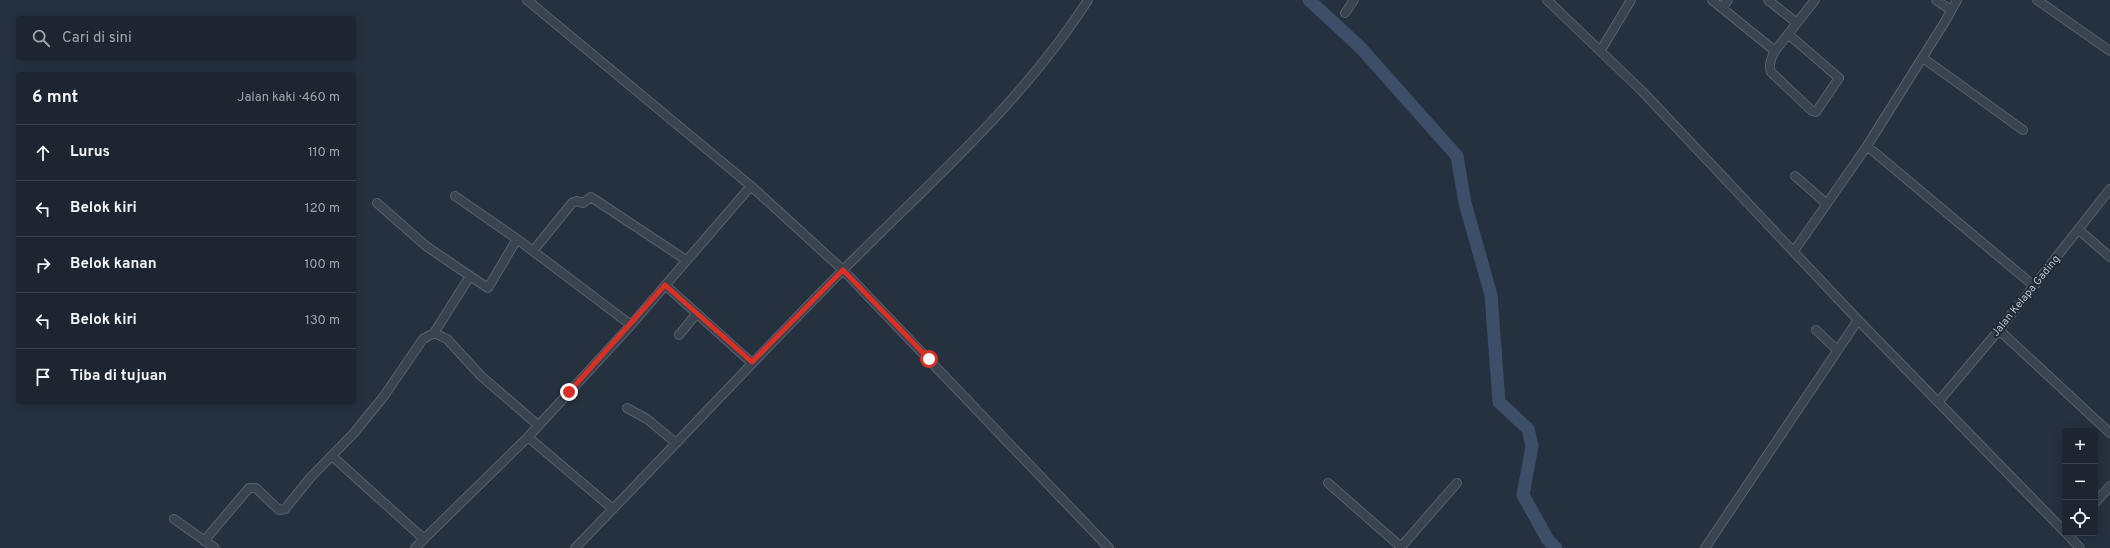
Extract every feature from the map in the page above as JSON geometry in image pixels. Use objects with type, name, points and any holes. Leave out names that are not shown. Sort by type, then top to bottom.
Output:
[{"type":"street","points":[[527,0],[751,186],[843,270],[1109,548]]},
{"type":"street","points":[[575,548],[752,362],[961,154],[1023,88],[1057,46],[1088,0]]},
{"type":"street","points":[[1345,13],[1354,0]]},
{"type":"street","points":[[1547,0],[1601,50],[1794,251],[1858,320],[1939,401],[2062,529]]},
{"type":"street","points":[[1601,50],[1631,0]]},
{"type":"street","points":[[1712,0],[1775,51]]},
{"type":"street","points":[[1722,8],[1728,0]]},
{"type":"street","points":[[1768,0],[1797,23]]},
{"type":"street","points":[[1788,34],[1839,78],[1818,111],[1812,111],[1771,72],[1769,68],[1775,51],[1788,34],[1815,0]]},
{"type":"street","points":[[1936,0],[1951,10]]},
{"type":"street","points":[[1794,251],[1867,146],[1923,58],[1956,0]]},
{"type":"street","points":[[2037,0],[2110,51]]},
{"type":"street","points":[[1923,58],[2023,130]]},
{"type":"street","points":[[1867,146],[2034,286]]},
{"type":"street","points":[[1795,176],[1827,204]]},
{"type":"street","points":[[415,548],[528,437],[631,325],[751,186]]},
{"type":"street","name":"Jalan Kelapa Gading","points":[[1939,401],[1999,330],[2110,189]]},
{"type":"street","points":[[455,196],[517,239],[631,325]]},
{"type":"street","points":[[533,251],[572,203],[577,201],[583,203],[591,197],[686,260]]},
{"type":"street","points":[[377,203],[426,246],[488,288],[517,239]]},
{"type":"street","points":[[2079,230],[2110,257]]},
{"type":"street","points":[[204,541],[249,488],[256,488],[282,511],[354,433],[384,396],[423,339],[434,333],[470,276]]},
{"type":"street","points":[[665,285],[752,362]]},
{"type":"street","points":[[679,335],[698,313]]},
{"type":"street","points":[[1705,548],[1858,320]]},
{"type":"street","points":[[1816,330],[1837,350]]},
{"type":"street","points":[[1999,330],[2110,434]]},
{"type":"street","points":[[434,333],[447,339],[481,376],[538,425]]},
{"type":"street","points":[[627,408],[648,419],[676,443]]},
{"type":"street","points":[[528,437],[613,509]]},
{"type":"street","points":[[332,456],[424,539]]},
{"type":"street","points":[[1328,483],[1401,547],[1457,483]]},
{"type":"street","points":[[2098,500],[2110,486]]},
{"type":"street","points":[[174,519],[215,548]]},
{"type":"street","points":[[2069,536],[2080,548]]},
{"type":"waterway","points":[[1309,0],[1360,47],[1457,156],[1465,203],[1491,295],[1499,402],[1528,429],[1532,446],[1523,495],[1548,540],[1556,548]]},
{"type":"route","points":[[569,392],[631,325],[665,285],[752,362],[843,270],[929,359]]}]
